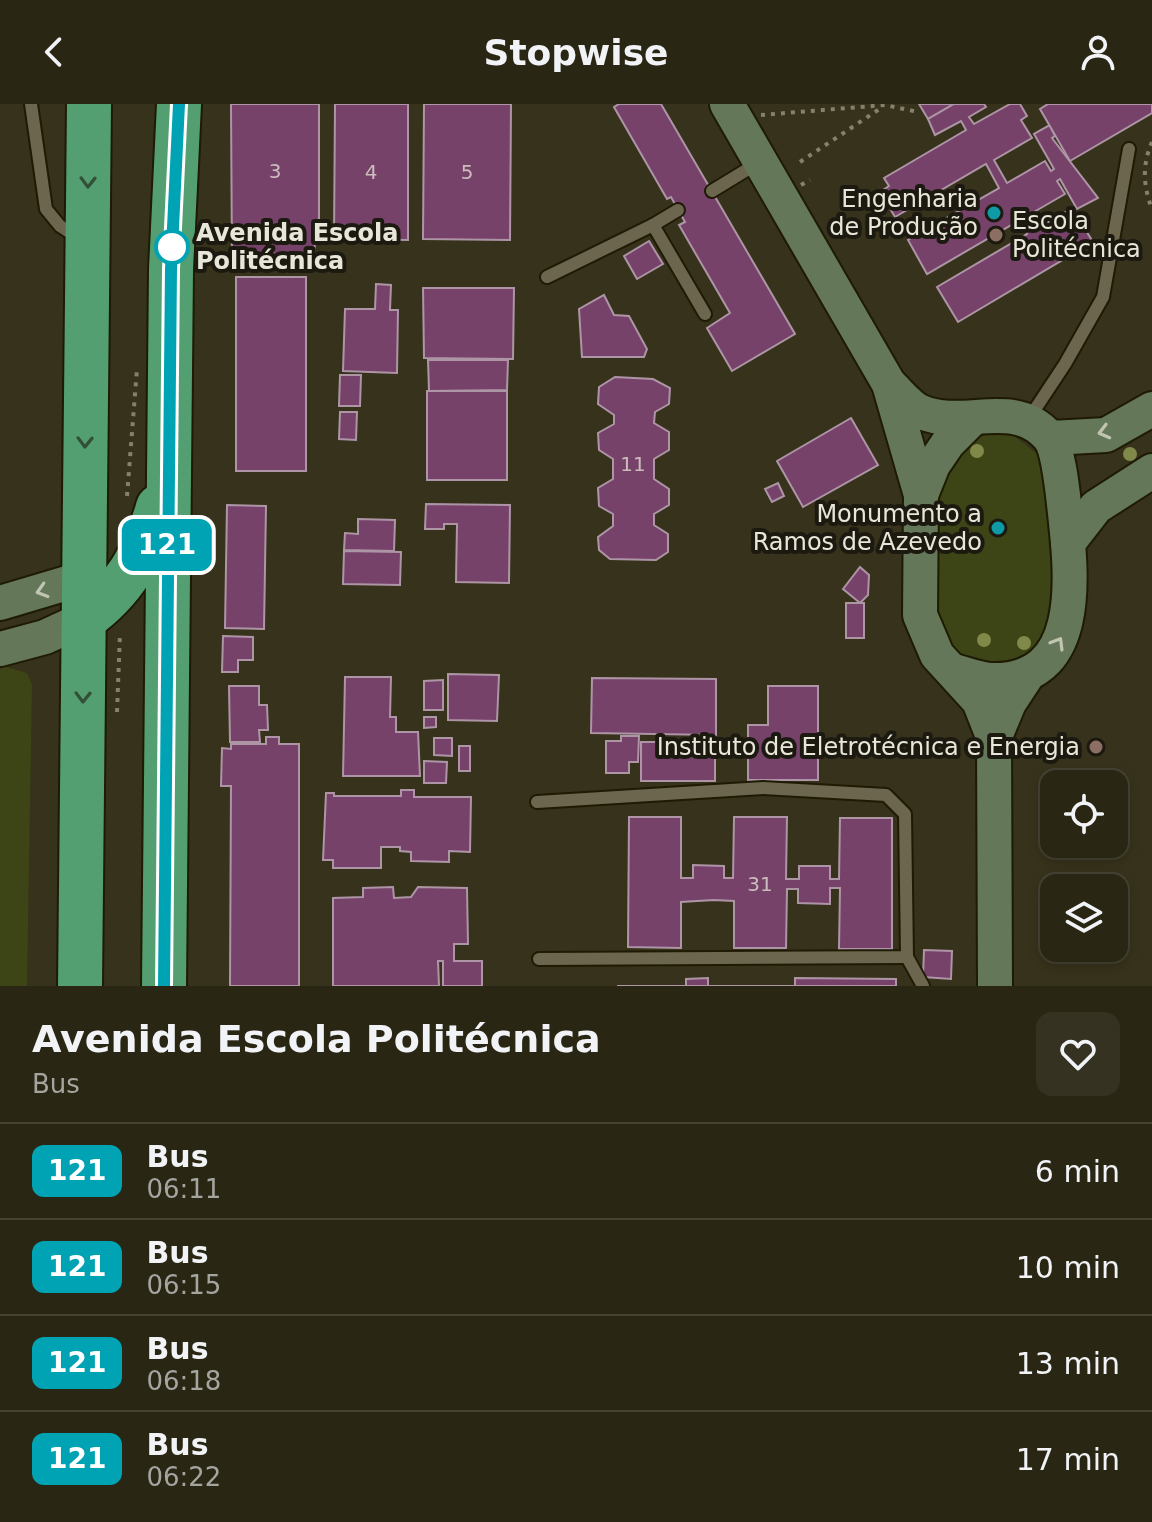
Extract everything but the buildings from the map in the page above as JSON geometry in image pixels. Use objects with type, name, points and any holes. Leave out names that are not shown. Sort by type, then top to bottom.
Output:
[{"type":"highway","points":[[79,985],[89,104]]},
{"type":"highway","points":[[164,986],[171,269],[179,104]]},
{"type":"highway","points":[[84,599],[112,596],[138,562],[168,468]]},
{"type":"street","points":[[727,104],[889,384],[921,495],[920,615],[937,655],[979,701],[994,739],[995,986]]},
{"type":"street","points":[[889,384],[918,411],[946,418],[1008,414],[1039,429],[1106,435],[1152,409]]},
{"type":"street","points":[[921,495],[933,465],[948,443],[973,418]]},
{"type":"street","points":[[994,739],[1009,703],[1028,674],[1051,654],[1066,631],[1070,601],[1062,488],[1039,429]]},
{"type":"street","points":[[1068,543],[1096,507],[1152,471]]},
{"type":"street","points":[[0,603],[84,599]]},
{"type":"street","points":[[0,649],[45,637],[84,599]]},
{"type":"street","points":[[954,671],[989,680],[1028,674]]},
{"type":"lane","points":[[31,104],[46,209],[60,226],[87,243]]},
{"type":"lane","points":[[1039,429],[1103,297],[1129,149]]},
{"type":"lane","points":[[712,191],[760,161]]},
{"type":"lane","points":[[547,277],[678,210]]},
{"type":"lane","points":[[653,225],[705,314]]},
{"type":"lane","points":[[537,802],[763,788],[886,795],[905,814],[907,957],[923,986]]},
{"type":"lane","points":[[539,959],[907,957]]},
{"type":"path","points":[[759,115],[886,105],[918,112]]},
{"type":"path","points":[[800,162],[886,105]]},
{"type":"path","points":[[1152,142],[1146,158],[1144,183],[1152,209]]},
{"type":"green space","points":[[997,433],[1014,436],[1040,456],[1054,494],[1053,624],[1033,657],[988,670],[954,652],[936,620],[933,496],[968,439]]},
{"type":"green space","points":[[6,667],[27,673],[32,685],[27,986],[0,986],[0,669]]},
{"type":"bus line","name":"121","points":[[164,986],[171,269],[179,104]]},
{"type":"place","name":"Engenharia de Produção","points":[[994,213]]},
{"type":"place","name":"Escola Politécnica","points":[[996,235]]},
{"type":"place","name":"Avenida Escola Politécnica","points":[[172,247]]},
{"type":"place","name":"Monumento a Ramos de Azevedo","points":[[998,528]]},
{"type":"place","name":"Instituto de Eletrotécnica e Energia","points":[[1096,747]]}]
